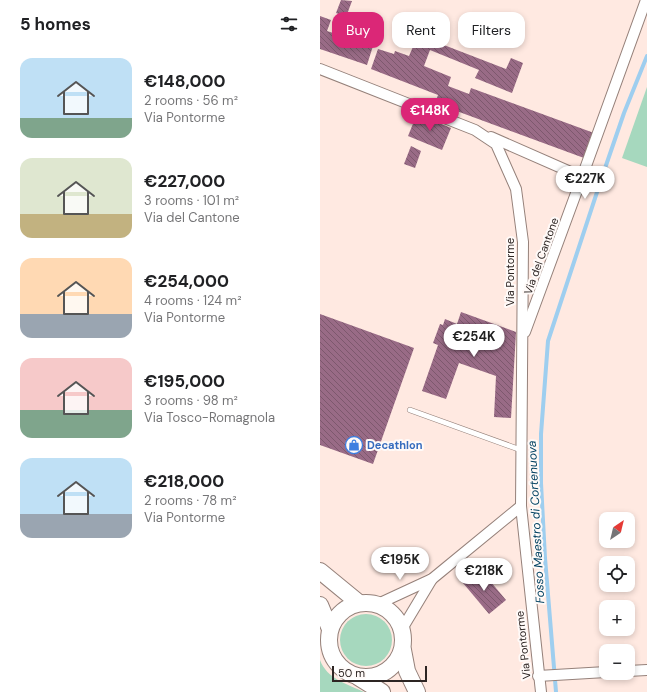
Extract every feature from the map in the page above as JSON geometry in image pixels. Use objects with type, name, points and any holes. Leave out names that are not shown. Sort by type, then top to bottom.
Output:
[{"type":"main road","points":[[320,571],[359,603]]},
{"type":"main road","points":[[358,677],[370,677],[382,674],[392,667],[399,658],[404,643],[400,623],[390,611],[378,604],[359,603],[344,610],[335,618],[330,629],[328,641],[331,653],[337,664],[346,672],[358,677],[382,692]]},
{"type":"main road","points":[[320,605],[330,629]]},
{"type":"main road","points":[[402,650],[405,664],[417,692]]},
{"type":"street","name":"Via del Cantone","points":[[522,339],[646,0]]},
{"type":"street","name":"Via Pontorme","points":[[320,69],[475,130],[496,144],[516,189],[524,242],[521,506],[543,676],[541,692]]},
{"type":"street","points":[[475,130],[582,177]]},
{"type":"street","points":[[378,604],[432,579],[521,506]]},
{"type":"street","points":[[402,629],[432,579]]},
{"type":"street","points":[[635,671],[647,670]]},
{"type":"street","points":[[543,676],[599,672]]},
{"type":"lane","points":[[410,410],[521,450]]},
{"type":"green space","points":[[647,87],[647,167],[622,158]]},
{"type":"green space","points":[[361,614],[371,614],[385,621],[392,635],[392,645],[385,659],[371,666],[361,666],[351,662],[344,655],[340,645],[340,635],[344,625],[351,618]]},
{"type":"green space","points":[[320,660],[327,672],[338,680],[364,692],[320,692]]},
{"type":"building","points":[[341,0],[352,1],[348,12],[336,12]]},
{"type":"building","points":[[320,16],[331,20],[327,31],[332,33],[332,48],[372,48],[367,65],[320,49]]},
{"type":"building","points":[[450,47],[506,69],[511,58],[523,63],[512,93],[475,78],[479,70],[430,50],[424,66],[451,77],[448,86],[469,94],[471,88],[594,133],[584,158],[435,103],[438,95],[371,69],[378,49],[394,54],[395,51],[409,56],[412,48]]},
{"type":"building","points":[[417,114],[451,128],[442,150],[408,136]]},
{"type":"building","points":[[411,146],[421,151],[415,168],[404,164]]},
{"type":"building","points":[[461,312],[516,332],[511,418],[494,417],[496,376],[459,363],[446,399],[422,391],[438,345],[433,343],[440,324],[443,325],[445,319],[457,324]]},
{"type":"building","points":[[320,314],[414,348],[373,464],[320,445]]},
{"type":"building","points":[[480,569],[506,600],[489,614],[463,583]]},
{"type":"waterway","name":"Fosso Maestro di Cortenuova","points":[[556,692],[545,558],[541,483],[541,434],[548,341],[624,113],[647,56]]},
{"type":"place","name":"Decathlon","points":[[354,445]]}]
